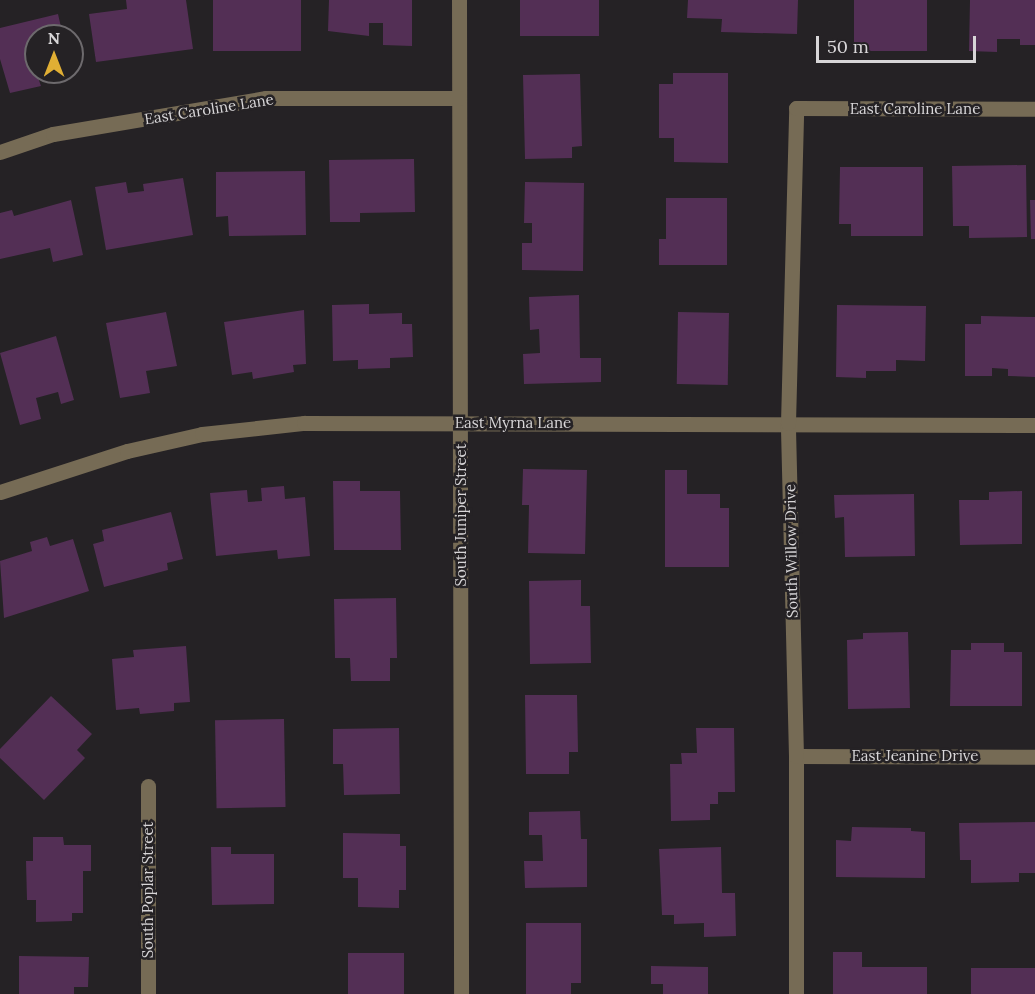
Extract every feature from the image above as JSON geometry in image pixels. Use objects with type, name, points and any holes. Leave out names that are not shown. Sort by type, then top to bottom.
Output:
[{"type":"street","name":"South Juniper Street","points":[[459,0],[461,994]]},
{"type":"street","name":"East Caroline Lane","points":[[0,152],[53,134],[266,98],[459,98]]},
{"type":"street","name":"East Caroline Lane","points":[[796,108],[1035,109]]},
{"type":"street","name":"South Willow Drive","points":[[796,108],[788,423],[796,756],[796,994]]},
{"type":"street","name":"East Myrna Lane","points":[[0,492],[127,451],[202,434],[304,423],[1035,425]]},
{"type":"street","name":"East Jeanine Drive","points":[[796,756],[1035,757]]},
{"type":"street","name":"South Poplar Street","points":[[148,786],[148,994]]},
{"type":"building","points":[[126,0],[186,0],[193,49],[96,62],[89,14],[127,9]]},
{"type":"building","points":[[213,0],[301,0],[301,51],[213,51]]},
{"type":"building","points":[[329,0],[412,0],[412,46],[383,45],[383,23],[369,23],[369,36],[328,31]]},
{"type":"building","points":[[520,0],[599,0],[599,36],[520,36]]},
{"type":"building","points":[[688,0],[798,0],[797,34],[721,32],[722,19],[687,18]]},
{"type":"building","points":[[854,0],[927,0],[927,51],[854,51]]},
{"type":"building","points":[[970,0],[1035,0],[1035,45],[1020,45],[1020,39],[997,39],[997,52],[969,51]]},
{"type":"building","points":[[58,14],[60,24],[24,24],[24,84],[40,84],[41,86],[10,93],[0,59],[0,28]]},
{"type":"building","points":[[673,73],[728,73],[728,163],[674,162],[674,138],[659,138],[659,84],[673,84]]},
{"type":"building","points":[[580,74],[582,146],[572,147],[572,158],[525,159],[523,75]]},
{"type":"building","points":[[414,159],[415,212],[360,213],[360,222],[330,222],[329,160]]},
{"type":"building","points":[[1026,165],[1027,237],[969,238],[969,226],[953,226],[952,166]]},
{"type":"building","points":[[840,167],[923,167],[923,236],[851,236],[851,224],[839,224]]},
{"type":"building","points":[[305,171],[306,235],[229,236],[228,216],[216,217],[216,172]]},
{"type":"building","points":[[183,178],[193,235],[106,250],[95,187],[126,182],[128,193],[144,191],[143,184]]},
{"type":"building","points":[[525,182],[584,183],[583,271],[522,270],[522,243],[532,243],[532,223],[524,223]]},
{"type":"building","points":[[666,198],[727,198],[727,265],[659,265],[659,239],[666,239]]},
{"type":"building","points":[[71,200],[83,255],[53,262],[50,248],[0,259],[0,213],[12,210],[14,216]]},
{"type":"building","points":[[1030,200],[1035,200],[1035,239],[1031,239]]},
{"type":"building","points":[[579,295],[580,358],[601,358],[601,382],[524,384],[523,354],[540,353],[539,329],[530,330],[529,297]]},
{"type":"building","points":[[369,304],[369,314],[402,313],[402,324],[412,324],[413,357],[390,358],[390,368],[358,369],[358,360],[333,361],[332,305]]},
{"type":"building","points":[[837,305],[926,306],[925,361],[896,360],[896,371],[866,371],[866,378],[836,377]]},
{"type":"building","points":[[304,310],[306,364],[293,365],[294,372],[253,379],[252,372],[232,375],[224,322]]},
{"type":"building","points":[[166,312],[177,366],[146,371],[150,393],[120,398],[106,323]]},
{"type":"building","points":[[678,312],[729,313],[728,385],[677,384]]},
{"type":"building","points":[[981,316],[1035,317],[1035,377],[1008,376],[1008,369],[992,368],[992,376],[965,376],[965,324],[981,324]]},
{"type":"building","points":[[56,336],[74,400],[61,404],[58,392],[36,398],[41,419],[20,425],[0,353]]},
{"type":"building","points":[[523,469],[587,470],[585,554],[528,553],[529,505],[522,505]]},
{"type":"building","points":[[665,470],[687,470],[687,494],[720,494],[720,508],[729,508],[729,567],[665,567]]},
{"type":"building","points":[[333,481],[360,481],[360,491],[400,491],[401,550],[334,550]]},
{"type":"building","points":[[284,486],[285,499],[305,497],[310,556],[278,559],[277,550],[216,556],[210,493],[247,490],[248,502],[262,501],[261,488]]},
{"type":"building","points":[[1022,491],[1022,544],[960,545],[959,500],[989,500],[989,492]]},
{"type":"building","points":[[914,494],[915,556],[845,557],[844,517],[835,518],[834,495]]},
{"type":"building","points":[[171,512],[183,559],[167,563],[168,570],[104,587],[93,544],[104,541],[102,530]]},
{"type":"building","points":[[47,537],[50,546],[73,539],[89,591],[4,618],[0,561],[32,551],[30,542]]},
{"type":"building","points":[[581,580],[581,606],[590,606],[591,663],[530,664],[529,581]]},
{"type":"building","points":[[396,598],[397,658],[390,658],[390,681],[351,681],[350,658],[335,658],[334,599]]},
{"type":"building","points":[[908,632],[910,708],[848,709],[847,640],[863,639],[863,633]]},
{"type":"building","points":[[971,643],[1004,643],[1004,652],[1022,652],[1022,706],[950,706],[951,650],[971,650]]},
{"type":"building","points":[[186,646],[190,702],[174,703],[174,711],[140,714],[139,708],[116,710],[112,659],[134,657],[133,650]]},
{"type":"building","points":[[525,695],[577,695],[578,752],[569,752],[569,774],[526,774]]},
{"type":"building","points":[[51,696],[92,734],[77,750],[85,758],[44,800],[0,758],[0,749]]},
{"type":"building","points":[[284,719],[286,807],[217,808],[215,720]]},
{"type":"building","points":[[399,728],[400,794],[344,795],[343,764],[333,764],[333,729]]},
{"type":"building","points":[[696,728],[734,728],[735,792],[718,792],[718,804],[710,804],[710,820],[671,821],[670,764],[682,764],[681,753],[697,753]]},
{"type":"building","points":[[580,811],[581,839],[587,839],[587,887],[525,888],[524,861],[543,861],[542,835],[529,835],[529,812]]},
{"type":"building","points":[[1035,822],[1035,873],[1019,873],[1019,882],[971,883],[971,860],[960,860],[959,823]]},
{"type":"building","points":[[852,827],[911,828],[911,831],[925,832],[925,878],[836,877],[836,840],[851,841]]},
{"type":"building","points":[[343,833],[400,834],[400,846],[406,846],[406,890],[399,890],[399,908],[358,907],[358,878],[343,878]]},
{"type":"building","points":[[33,837],[63,837],[64,845],[91,845],[91,871],[83,871],[83,913],[72,913],[72,921],[36,922],[36,900],[27,900],[26,861],[33,861]]},
{"type":"building","points":[[211,847],[231,847],[231,854],[274,854],[274,904],[212,905]]},
{"type":"building","points":[[721,847],[722,893],[735,893],[736,936],[704,937],[704,923],[674,924],[674,915],[662,915],[659,849]]},
{"type":"building","points":[[526,923],[581,923],[581,983],[571,983],[571,994],[526,994]]},
{"type":"building","points":[[833,952],[862,952],[862,967],[927,967],[927,994],[833,994]]},
{"type":"building","points":[[348,953],[404,953],[404,994],[348,994]]},
{"type":"building","points":[[19,956],[89,957],[88,987],[74,987],[74,994],[19,994]]},
{"type":"building","points":[[651,966],[708,967],[708,994],[663,994],[663,984],[651,984]]},
{"type":"building","points":[[971,968],[1035,968],[1035,994],[971,994]]}]
